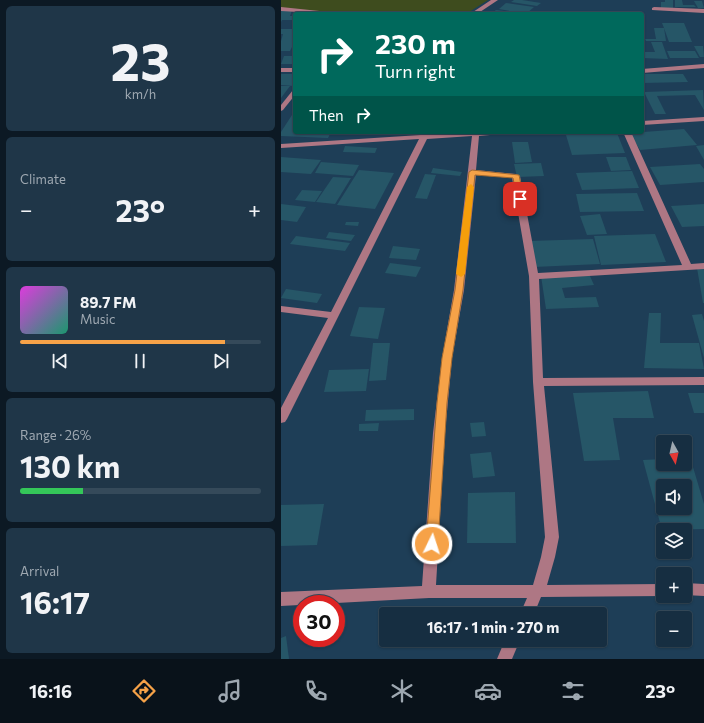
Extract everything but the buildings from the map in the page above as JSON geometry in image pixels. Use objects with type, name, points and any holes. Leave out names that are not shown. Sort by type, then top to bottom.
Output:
[{"type":"street","points":[[476,12],[495,0]]},
{"type":"street","points":[[281,9],[310,12]]},
{"type":"street","points":[[654,9],[704,11]]},
{"type":"street","points":[[644,71],[704,66]]},
{"type":"street","points":[[281,70],[293,70]]},
{"type":"street","points":[[281,109],[293,94]]},
{"type":"street","points":[[644,123],[704,119]]},
{"type":"street","points":[[381,140],[385,134]]},
{"type":"street","points":[[281,146],[463,134]]},
{"type":"street","points":[[429,592],[439,433],[447,358],[459,290],[476,134]]},
{"type":"street","points":[[628,134],[688,267]]},
{"type":"street","points":[[281,419],[423,137]]},
{"type":"street","points":[[472,172],[517,176],[534,276],[539,382],[552,537],[549,561],[538,592],[530,607]]},
{"type":"street","points":[[534,276],[704,266]]},
{"type":"street","points":[[281,309],[333,315]]},
{"type":"street","points":[[539,382],[704,380]]},
{"type":"street","points":[[692,589],[704,590]]},
{"type":"street","points":[[281,599],[429,592],[656,590]]},
{"type":"street","points":[[504,659],[510,647]]},
{"type":"green space","points":[[281,0],[488,0],[469,12],[324,12],[281,8]]},
{"type":"slow traffic","points":[[461,274],[471,187]]},
{"type":"route","points":[[432,544],[442,403],[447,358],[459,290],[472,172],[517,176],[520,199]]}]
